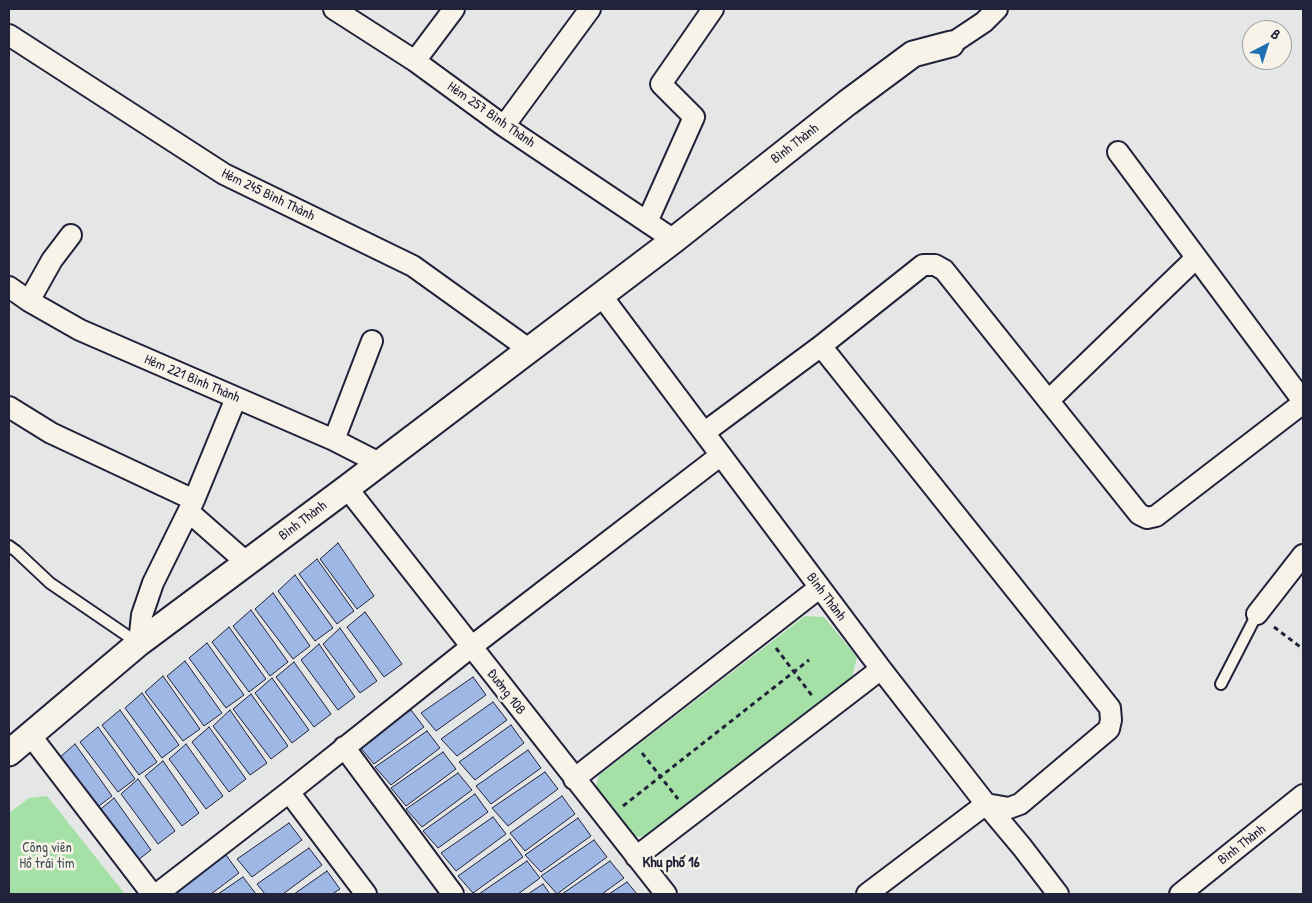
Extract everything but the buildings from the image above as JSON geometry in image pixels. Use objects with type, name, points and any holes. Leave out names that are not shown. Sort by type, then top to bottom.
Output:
[{"type":"street","name":"Hẻm 257 Bình Thành","points":[[334,9],[414,61],[504,126],[674,240]]},
{"type":"street","points":[[414,61],[454,9]]},
{"type":"street","points":[[504,126],[590,9]]},
{"type":"street","points":[[647,222],[694,117],[661,84],[712,9]]},
{"type":"street","name":"Bình Thành","points":[[9,753],[139,643],[530,350],[674,240],[847,103],[913,54],[951,44],[984,22],[997,9]]},
{"type":"street","name":"Hẻm 245 Bình Thành","points":[[9,35],[224,174],[413,266],[530,350]]},
{"type":"street","points":[[705,432],[822,346],[923,265],[935,264],[944,270],[1139,514],[1147,518],[1156,516],[1303,402],[1118,152]]},
{"type":"street","points":[[29,301],[52,260],[71,235]]},
{"type":"street","points":[[1049,400],[1196,258]]},
{"type":"street","name":"Hẻm 221 Bình Thành","points":[[9,287],[29,301],[80,330],[334,440],[378,463]]},
{"type":"street","name":"Bình Thành","points":[[601,295],[705,432],[819,588],[1058,894]]},
{"type":"street","points":[[334,440],[372,341]]},
{"type":"street","points":[[822,346],[1110,708],[1111,720],[1109,729],[1020,804],[1009,808],[986,804],[867,894]]},
{"type":"street","points":[[139,643],[142,615],[153,583],[192,506],[236,398]]},
{"type":"street","points":[[9,407],[51,433],[192,506],[247,563]]},
{"type":"street","points":[[157,894],[471,647],[721,455]]},
{"type":"street","name":"Đường 10B","points":[[347,488],[666,894]]},
{"type":"street","points":[[1257,614],[1303,555]]},
{"type":"street","points":[[574,779],[819,588]]},
{"type":"street","points":[[636,857],[881,669]]},
{"type":"street","points":[[31,736],[152,894]]},
{"type":"street","points":[[344,747],[453,894]]},
{"type":"street","points":[[289,792],[366,894]]},
{"type":"street","name":"Bình Thành","points":[[1180,894],[1303,795]]},
{"type":"lane","points":[[9,546],[50,583],[139,643]]},
{"type":"lane","points":[[1221,684],[1257,614]]},
{"type":"path","points":[[1257,614],[1303,649]]},
{"type":"path","points":[[763,632],[824,713]]},
{"type":"path","points":[[606,819],[809,660]]},
{"type":"path","points":[[630,736],[690,816]]},
{"type":"green space","points":[[805,616],[824,617],[857,657],[852,677],[647,836],[634,837],[595,789],[599,775]]},
{"type":"green space","name":"Công viên Hồ trái tim","points":[[47,796],[125,894],[9,894],[9,813],[29,798]]},
{"type":"district","name":"Khu phố 16","points":[[671,863]]}]
